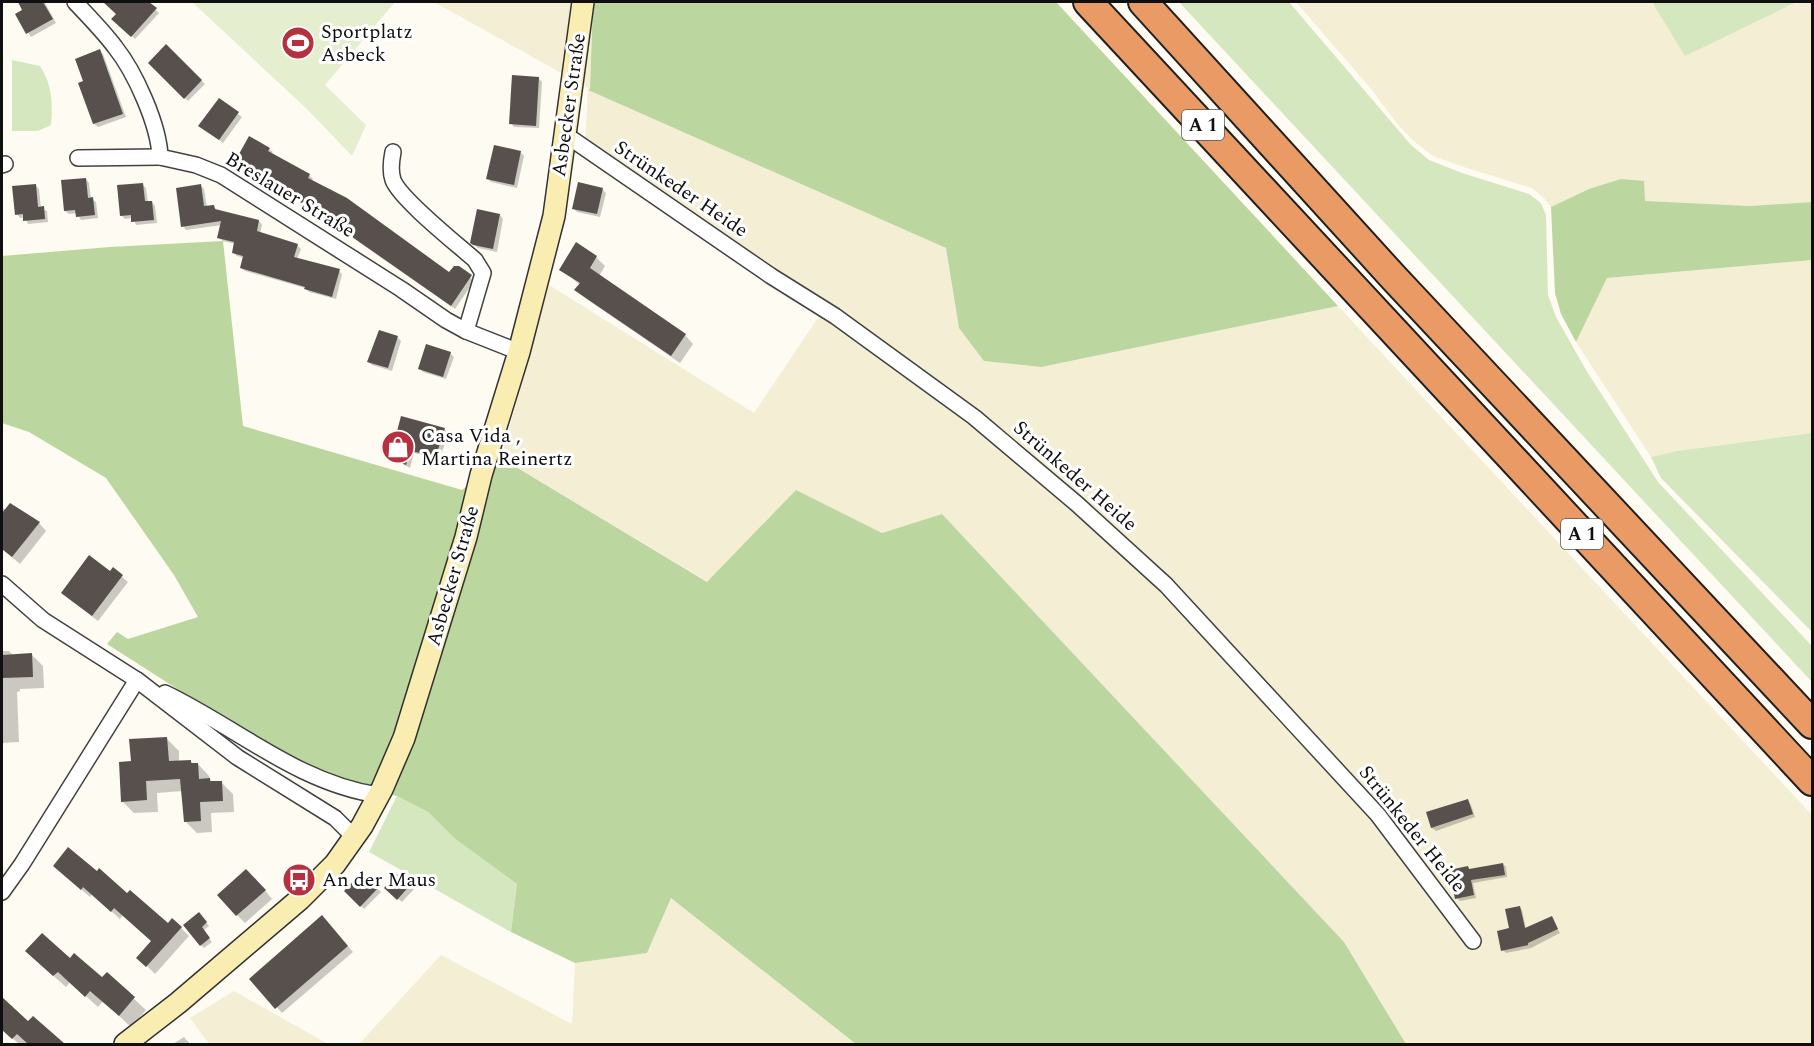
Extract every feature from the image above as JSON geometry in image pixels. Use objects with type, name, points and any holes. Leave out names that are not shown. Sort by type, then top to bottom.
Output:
[{"type":"highway","name":"A 1","points":[[1088,2],[1812,782]]},
{"type":"highway","name":"A 1","points":[[1143,2],[1394,278],[1812,724]]},
{"type":"main road","name":"Asbecker Straße","points":[[125,1044],[178,1003],[300,899],[335,864],[354,837],[378,795],[404,738],[463,548],[481,475],[519,352],[554,216],[583,2]]},
{"type":"street","points":[[75,2],[117,49],[134,79],[151,114],[160,145],[160,157]]},
{"type":"street","name":"Strünkeder Heide","points":[[566,135],[771,276],[835,316],[974,417],[1077,504],[1166,585],[1371,807],[1473,941]]},
{"type":"street","points":[[393,152],[391,166],[393,180],[398,188],[482,269],[482,279],[466,331]]},
{"type":"street","name":"Breslauer Straße","points":[[78,158],[160,157],[196,165],[221,175],[466,331],[519,352]]},
{"type":"street","points":[[2,584],[44,620],[137,680],[237,757],[335,818],[354,837]]},
{"type":"street","points":[[137,680],[178,699],[292,766],[335,784],[359,792],[378,795]]},
{"type":"street","points":[[2,892],[22,864],[137,680]]},
{"type":"shaded area","points":[[433,2],[593,2],[590,89],[443,7]]},
{"type":"shaded area","points":[[1296,2],[1653,2],[1685,55],[1798,2],[1812,2],[1812,202],[1750,206],[1645,201],[1589,189],[1551,207],[1532,188],[1433,156],[1415,142],[1398,125],[1372,90]]},
{"type":"shaded area","points":[[588,90],[946,248],[959,328],[985,361],[1041,367],[1338,306],[1812,815],[1812,1044],[1406,1044],[1344,942],[942,514],[882,533],[796,490],[708,582],[501,458],[549,285],[754,413],[826,306],[585,142]]},
{"type":"shaded area","points":[[1812,260],[1812,433],[1676,451],[1651,457],[1576,342],[1607,278]]},
{"type":"shaded area","points":[[671,898],[856,1044],[359,1044],[441,955],[572,1024],[575,963],[647,953]]},
{"type":"shaded area","points":[[234,991],[328,1044],[209,1044],[190,1018]]},
{"type":"green space","name":"Sportplatz Asbeck","points":[[192,2],[395,2],[325,85],[366,125],[352,156],[308,110]]},
{"type":"green space","points":[[593,2],[1056,2],[1338,306],[1041,367],[984,361],[959,328],[946,248],[588,90],[590,89]]},
{"type":"green space","points":[[1179,2],[1289,2],[1411,145],[1429,160],[1529,194],[1541,203],[1546,215],[1548,295],[1556,317],[1586,370],[1658,482],[1812,646],[1812,682]]},
{"type":"green space","points":[[1652,2],[1797,2],[1685,56]]},
{"type":"green space","points":[[12,60],[40,66],[51,94],[51,125],[38,131],[12,131]]},
{"type":"green space","points":[[1621,179],[1644,181],[1645,201],[1750,206],[1812,202],[1812,260],[1607,278],[1576,342],[1561,314],[1555,293],[1551,207],[1589,189]]},
{"type":"green space","points":[[223,241],[243,426],[462,490],[501,458],[707,582],[796,490],[882,533],[942,514],[1344,942],[1406,1044],[856,1044],[671,898],[647,953],[575,963],[511,932],[517,884],[454,838],[428,812],[397,796],[324,777],[246,733],[107,644],[117,632],[128,639],[198,617],[174,575],[106,478],[29,432],[2,423],[2,256]]},
{"type":"green space","points":[[1812,433],[1812,632],[1661,478],[1651,457],[1677,451]]},
{"type":"green space","points":[[397,796],[428,812],[454,838],[517,884],[511,932],[369,852]]},
{"type":"building","points":[[18,2],[43,2],[53,19],[26,34],[15,14],[22,10]]},
{"type":"building","points":[[103,2],[149,2],[157,8],[131,37],[111,19],[116,14]]},
{"type":"building","points":[[166,44],[202,80],[184,99],[148,63]]},
{"type":"building","points":[[100,49],[123,114],[93,124],[78,83],[83,81],[75,59]]},
{"type":"building","points":[[512,75],[539,77],[536,126],[509,124]]},
{"type":"building","points":[[219,98],[239,112],[219,140],[198,126]]},
{"type":"building","points":[[249,136],[270,148],[268,151],[310,174],[308,178],[347,198],[449,272],[454,266],[459,266],[472,275],[451,306],[348,234],[349,232],[312,214],[314,210],[234,163]]},
{"type":"building","points":[[494,145],[521,151],[514,185],[486,179]]},
{"type":"building","points":[[86,178],[88,198],[93,197],[95,215],[76,217],[75,210],[64,211],[61,180]]},
{"type":"building","points":[[578,182],[603,188],[597,214],[572,209]]},
{"type":"building","points":[[143,183],[145,201],[152,201],[154,220],[131,222],[131,215],[120,216],[117,185]]},
{"type":"building","points":[[36,184],[38,207],[44,206],[45,219],[23,221],[23,214],[15,215],[12,186]]},
{"type":"building","points":[[201,184],[204,206],[214,205],[215,209],[259,220],[257,231],[298,244],[294,257],[340,269],[332,297],[240,268],[243,256],[232,253],[234,242],[217,238],[221,221],[181,227],[176,188]]},
{"type":"building","points":[[477,209],[500,214],[493,249],[470,243]]},
{"type":"building","points":[[576,242],[597,256],[590,268],[686,334],[671,356],[574,290],[580,283],[559,270]]},
{"type":"building","points":[[379,330],[398,336],[388,368],[367,362]]},
{"type":"building","points":[[426,344],[451,352],[443,377],[418,369]]},
{"type":"building","points":[[401,416],[445,428],[436,456],[410,451],[406,465],[390,458]]},
{"type":"building","points":[[10,503],[40,522],[12,557],[2,549],[2,513]]},
{"type":"building","points":[[89,555],[110,571],[113,567],[123,575],[92,616],[61,593]]},
{"type":"building","points":[[32,653],[33,677],[2,678],[2,655]]},
{"type":"building","points":[[167,737],[169,761],[191,760],[191,763],[198,763],[199,779],[210,778],[210,781],[222,781],[223,801],[200,802],[201,821],[184,822],[180,779],[146,781],[147,800],[121,802],[119,762],[131,761],[129,739]]},
{"type":"building","points":[[1468,799],[1473,814],[1431,828],[1426,812]]},
{"type":"building","points":[[68,847],[97,871],[99,868],[127,893],[130,890],[168,923],[172,918],[182,927],[146,967],[136,958],[151,941],[114,908],[111,912],[83,887],[81,890],[53,866]]},
{"type":"building","points":[[1503,863],[1505,875],[1471,880],[1474,895],[1455,899],[1449,870]]},
{"type":"building","points":[[246,869],[266,890],[236,916],[217,895]]},
{"type":"building","points":[[362,872],[378,888],[360,907],[344,891]]},
{"type":"building","points":[[396,874],[412,883],[397,900],[384,888]]},
{"type":"building","points":[[1520,906],[1525,928],[1552,916],[1558,929],[1528,945],[1501,951],[1497,931],[1509,928],[1505,909]]},
{"type":"building","points":[[199,912],[207,922],[202,927],[210,938],[200,946],[183,925]]},
{"type":"building","points":[[322,915],[348,946],[275,1009],[249,979]]},
{"type":"building","points":[[42,933],[70,958],[74,953],[102,977],[107,972],[135,997],[119,1016],[90,991],[85,997],[58,972],[53,976],[25,951]]},
{"type":"building","points":[[2,997],[28,1021],[33,1016],[65,1044],[28,1044],[17,1034],[12,1039],[2,1030]]},
{"type":"place","name":"Sportplatz Asbeck","points":[[298,43]]},
{"type":"place","name":"Casa Vida , Martina Reinertz","points":[[398,447]]},
{"type":"place","name":"An der Maus","points":[[299,880]]}]
